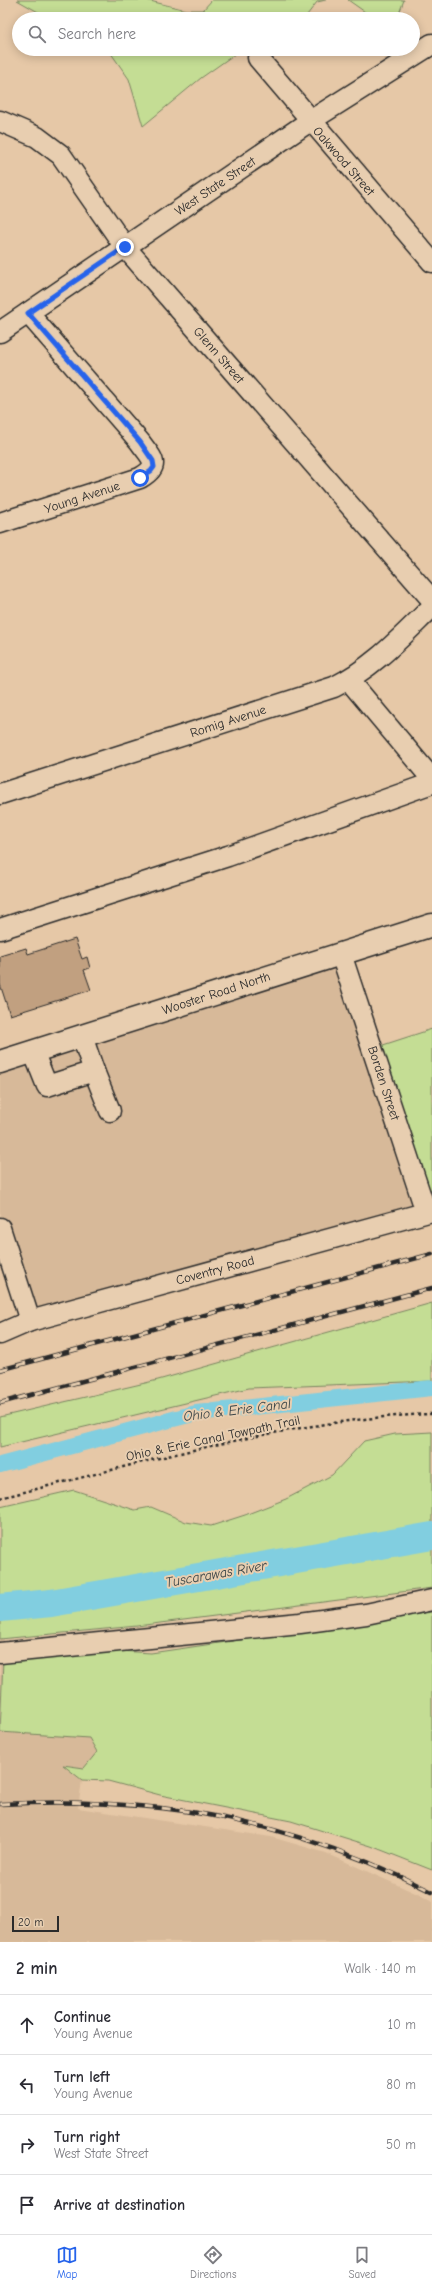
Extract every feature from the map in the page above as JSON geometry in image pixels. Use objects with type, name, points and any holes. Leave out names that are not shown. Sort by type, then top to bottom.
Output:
[{"type":"main road","name":"Wooster Road North","points":[[0,1062],[432,925]]},
{"type":"street","name":"West State Street","points":[[420,52],[432,44]]},
{"type":"street","name":"West State Street","points":[[0,332],[310,121],[413,56]]},
{"type":"street","name":"Oakwood Street","points":[[258,58],[310,121],[432,262]]},
{"type":"street","name":"Glenn Street","points":[[0,121],[37,137],[60,156],[125,247],[432,600]]},
{"type":"street","name":"Young Avenue","points":[[0,524],[140,478],[151,471],[154,467],[153,461],[140,442],[28,313]]},
{"type":"street","name":"Romig Avenue","points":[[0,794],[327,689],[349,680],[375,662],[432,607]]},
{"type":"street","points":[[349,680],[432,779]]},
{"type":"street","points":[[0,929],[228,856],[432,783]]},
{"type":"street","name":"Borden Street","points":[[341,954],[429,1212]]},
{"type":"street","points":[[82,1036],[110,1111]]},
{"type":"street","points":[[33,1051],[47,1086],[94,1071]]},
{"type":"street","name":"Coventry Road","points":[[0,1334],[30,1321],[429,1212]]},
{"type":"street","points":[[0,1228],[30,1321]]},
{"type":"street","points":[[0,1653],[300,1623],[366,1614],[432,1600]]},
{"type":"path","name":"Ohio & Erie Canal Towpath Trail","points":[[0,1498],[232,1442],[376,1418],[432,1414]]},
{"type":"shaded area","points":[[339,956],[416,1204],[35,1314],[0,1212],[0,1067]]},
{"type":"shaded area","points":[[0,1639],[4,1639],[1,1701],[0,1701]]},
{"type":"shaded area","points":[[0,1732],[89,1738],[97,1752],[84,1768],[64,1766],[82,1780],[78,1808],[271,1837],[326,1853],[422,1896],[432,1902],[432,1942],[0,1942]]},
{"type":"green space","points":[[17,0],[146,0],[186,10],[203,10],[212,0],[326,0],[317,2],[309,12],[38,12]]},
{"type":"green space","points":[[348,0],[404,0],[400,12],[365,12]]},
{"type":"green space","points":[[113,56],[232,56],[201,78],[143,126],[129,79]]},
{"type":"green space","points":[[432,1029],[432,1191],[428,1187],[377,1047]]},
{"type":"green space","points":[[432,1303],[432,1381],[249,1388],[0,1447],[0,1417],[158,1380]]},
{"type":"green space","points":[[432,1432],[432,1588],[137,1626],[0,1639],[0,1507],[74,1490],[135,1510],[151,1507],[186,1522],[211,1526],[286,1499],[332,1475],[364,1441],[395,1434]]},
{"type":"green space","points":[[432,1612],[432,1870],[371,1846],[291,1821],[160,1795],[108,1781],[82,1780],[63,1765],[84,1768],[97,1752],[89,1738],[0,1732],[3,1660],[72,1656],[119,1651],[151,1653]]},
{"type":"building","points":[[75,939],[82,959],[87,957],[90,968],[84,970],[91,990],[10,1015],[0,984],[0,956],[26,948],[28,954]]},
{"type":"waterway","name":"Ohio & Erie Canal","points":[[0,1465],[196,1413],[432,1388]]},
{"type":"waterway","name":"Tuscarawas River","points":[[0,1608],[51,1603],[432,1536]]},
{"type":"railway","points":[[0,1370],[432,1254]]},
{"type":"railway","points":[[0,1403],[432,1288]]},
{"type":"railway","points":[[0,1804],[60,1802],[121,1804],[161,1808],[230,1819],[334,1849],[400,1876],[432,1892]]},
{"type":"route","points":[[125,247],[28,313],[140,442],[153,461],[154,467],[151,471],[140,478]]}]
